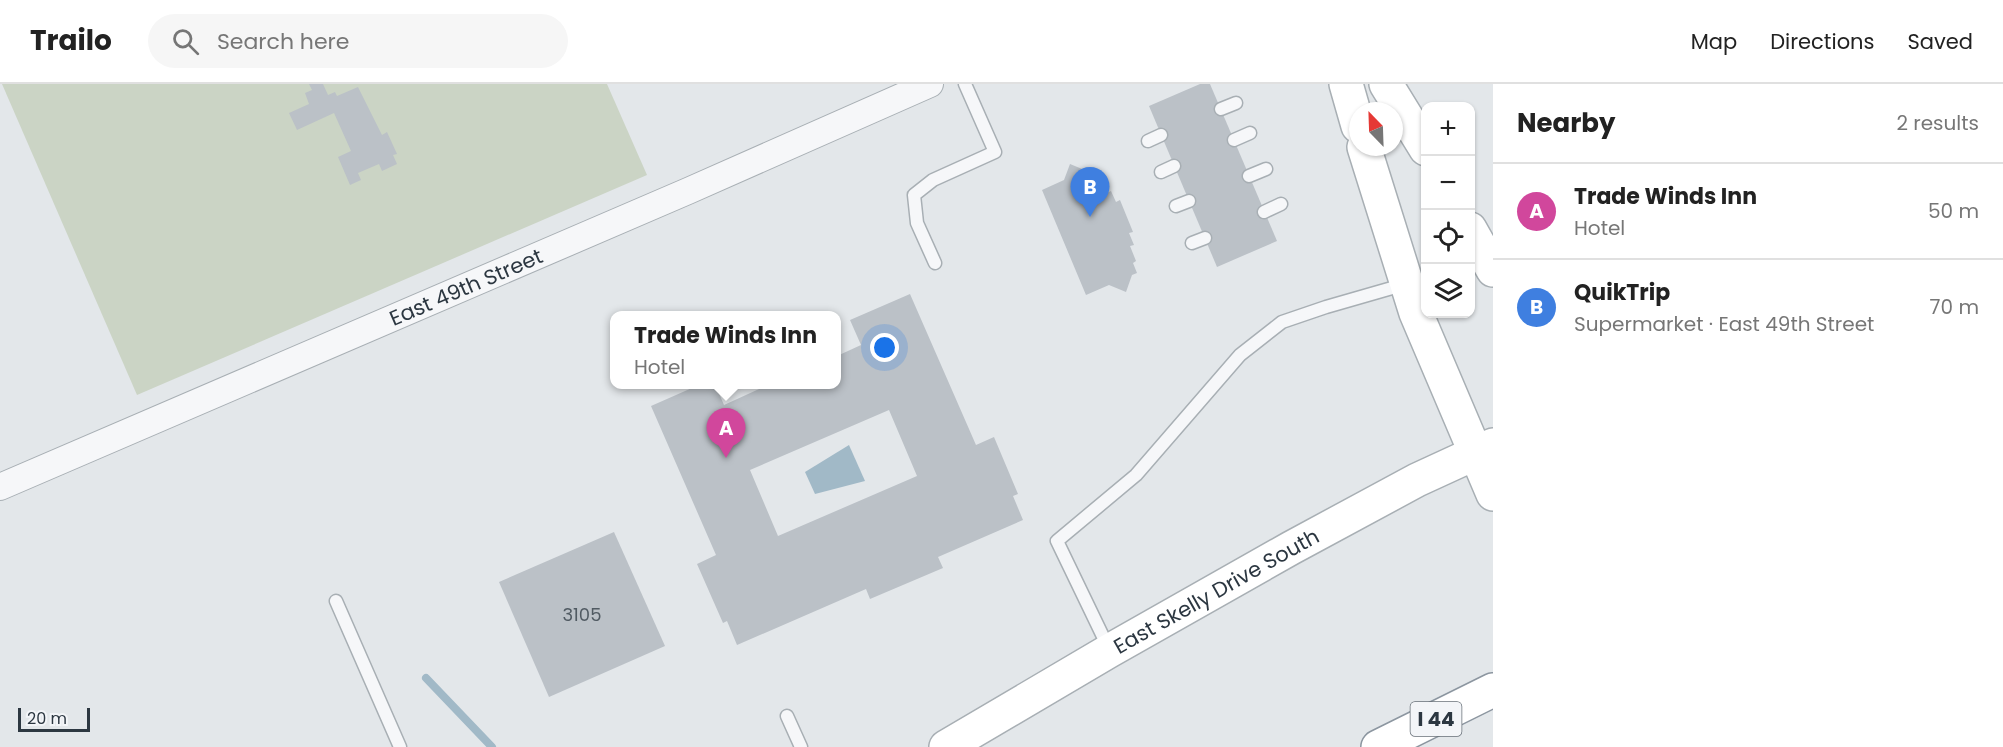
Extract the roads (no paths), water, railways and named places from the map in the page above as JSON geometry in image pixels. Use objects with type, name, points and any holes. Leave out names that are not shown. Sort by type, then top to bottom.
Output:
[{"type":"main road","points":[[1346,84],[1351,102]]},
{"type":"main road","points":[[1386,84],[1421,142]]},
{"type":"main road","points":[[1367,156],[1406,284],[1443,379],[1484,449],[1493,494]]},
{"type":"main road","points":[[1475,238],[1493,270]]},
{"type":"main road","name":"East Skelly Drive South","points":[[946,747],[1291,548],[1417,480],[1484,449]]},
{"type":"main road","name":"I 44","points":[[1378,747],[1493,690]]},
{"type":"street","name":"East 49th Street","points":[[0,487],[688,191],[930,84]]},
{"type":"lane","points":[[935,263],[917,224],[914,195],[933,180],[994,152],[965,84]]},
{"type":"lane","points":[[1221,109],[1236,103]]},
{"type":"lane","points":[[1234,140],[1250,133]]},
{"type":"lane","points":[[1148,141],[1161,135]]},
{"type":"lane","points":[[1161,172],[1174,166]]},
{"type":"lane","points":[[1249,176],[1266,169]]},
{"type":"lane","points":[[1176,206],[1189,201]]},
{"type":"lane","points":[[1264,212],[1281,204]]},
{"type":"lane","points":[[1192,243],[1205,238]]},
{"type":"lane","points":[[1109,651],[1057,541],[1136,475],[1240,355],[1282,322],[1406,284]]},
{"type":"lane","points":[[336,601],[400,747]]},
{"type":"lane","points":[[787,716],[801,747]]},
{"type":"water","points":[[849,445],[865,481],[815,494],[805,472]]},
{"type":"waterway","points":[[426,678],[492,747]]},
{"type":"place","name":"QuikTrip","points":[[1090,217]]},
{"type":"place","name":"Trade Winds Inn","points":[[726,458]]}]
